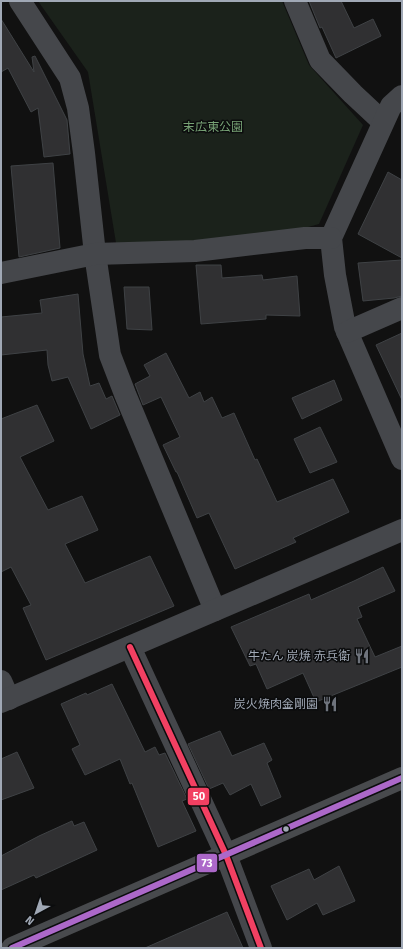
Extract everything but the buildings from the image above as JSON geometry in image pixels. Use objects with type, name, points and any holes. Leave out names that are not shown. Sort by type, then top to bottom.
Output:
[{"type":"highway","points":[[12,948],[402,778]]},
{"type":"street","points":[[20,1],[70,78],[78,108],[95,254],[110,355],[215,610]]},
{"type":"street","points":[[295,1],[320,60],[353,94],[384,122]]},
{"type":"street","points":[[402,96],[391,106],[331,238],[335,276],[345,327],[402,459]]},
{"type":"street","points":[[1,273],[95,254],[195,250],[305,238],[331,238]]},
{"type":"street","points":[[347,332],[402,308]]},
{"type":"street","points":[[4,694],[130,647],[402,530]]},
{"type":"street","points":[[130,647],[226,855],[261,948]]},
{"type":"green space","name":"末広東公園","points":[[38,1],[282,1],[309,65],[363,125],[319,224],[283,234],[117,249],[88,72]]},
{"type":"transit line","name":"50","points":[[130,647],[226,855],[261,948]]},
{"type":"transit line","name":"73","points":[[12,948],[402,778]]},
{"type":"place","name":"牛たん 炭焼 赤兵衛","points":[[362,656]]},
{"type":"place","name":"炭火焼肉金剛園","points":[[330,704]]}]
